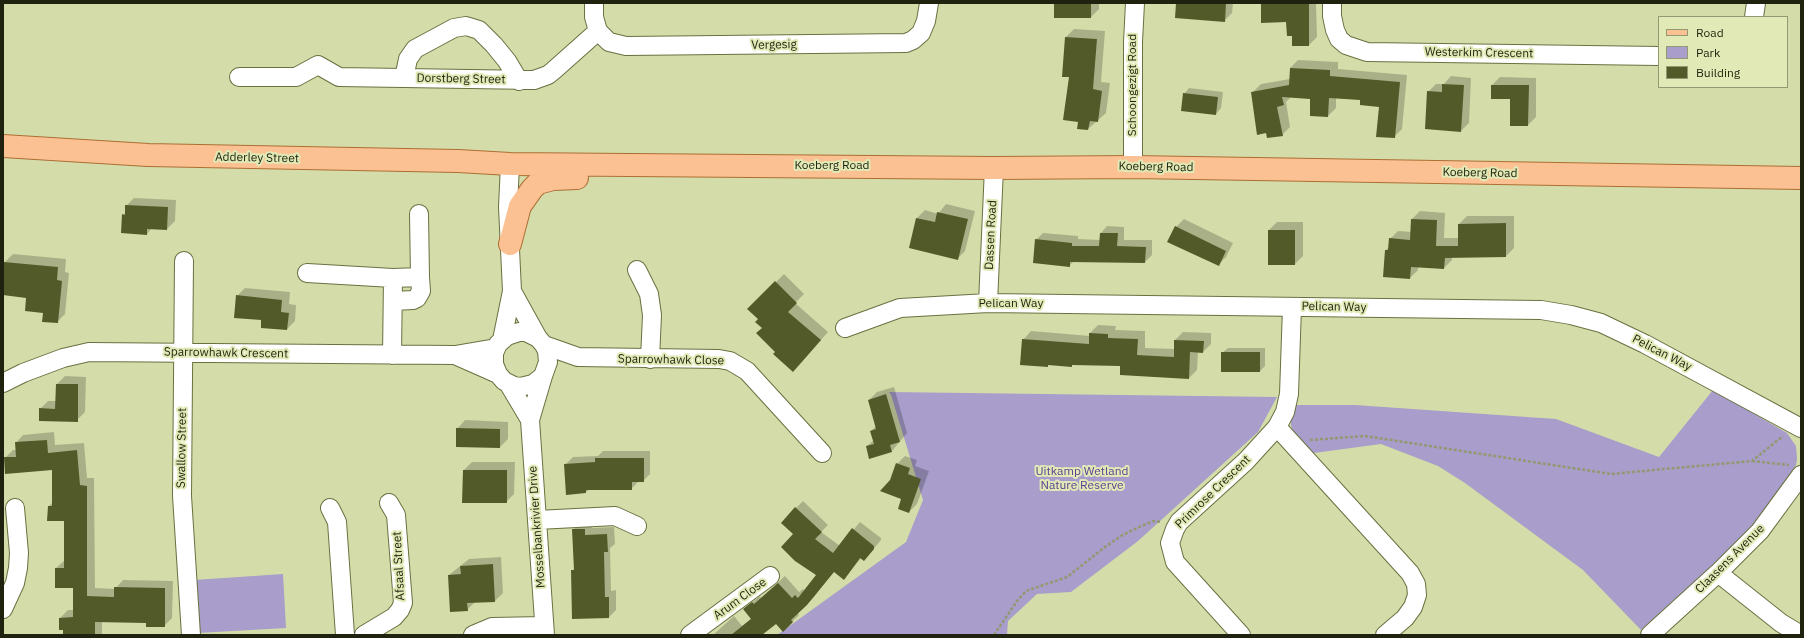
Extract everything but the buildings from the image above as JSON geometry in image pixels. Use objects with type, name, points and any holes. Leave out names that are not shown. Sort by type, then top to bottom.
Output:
[{"type":"main road","name":"Adderley Street","points":[[3,146],[148,155],[458,161],[510,164]]},
{"type":"main road","name":"Koeberg Road","points":[[510,164],[654,166],[948,166],[994,168],[1133,166],[1801,178]]},
{"type":"main road","points":[[510,244],[520,206],[526,195],[538,183],[553,179],[640,176],[646,175],[654,166]]},
{"type":"street","points":[[594,3],[594,17],[598,31]]},
{"type":"street","name":"Vergesig","points":[[598,31],[609,42],[626,46],[906,44],[921,33],[926,21],[929,3]]},
{"type":"street","name":"Schoongezigt Road","points":[[1133,166],[1133,42],[1136,3]]},
{"type":"street","name":"Westerkim Crescent","points":[[1332,3],[1332,16],[1335,30],[1339,39],[1346,45],[1367,52],[1658,56]]},
{"type":"street","points":[[1754,16],[1756,3]]},
{"type":"street","name":"Dorstberg Street","points":[[404,78],[408,59],[415,48],[454,28],[466,26],[479,30],[494,45],[507,61],[519,81]]},
{"type":"street","name":"Dorstberg Street","points":[[239,77],[296,77],[318,65],[339,77],[519,81],[534,80],[548,75],[598,31]]},
{"type":"street","name":"Mosselbankrivier Drive","points":[[510,164],[508,207],[512,291],[494,359],[503,379],[530,420]]},
{"type":"street","name":"Dassen Road","points":[[988,303],[994,168]]},
{"type":"street","points":[[394,301],[413,300],[417,298],[421,291],[419,214]]},
{"type":"street","name":"Swallow Street","points":[[184,262],[182,496],[191,635]]},
{"type":"street","points":[[637,270],[649,294],[652,314],[650,359]]},
{"type":"street","points":[[307,273],[393,278],[420,277]]},
{"type":"street","points":[[392,355],[394,301],[393,278]]},
{"type":"street","name":"Mosselbankrivier Drive","points":[[512,291],[548,356],[545,372],[530,420],[544,631]]},
{"type":"street","name":"Pelican Way","points":[[845,328],[900,308],[988,303],[1541,310],[1571,315],[1601,323],[1645,344],[1799,426]]},
{"type":"street","name":"Primrose Crescent","points":[[1241,635],[1175,562],[1170,543],[1174,529],[1180,522],[1246,461],[1277,427],[1285,412],[1289,394],[1292,307]]},
{"type":"street","points":[[499,344],[507,336],[519,332],[526,332],[541,341]]},
{"type":"street","name":"Sparrowhawk Close","points":[[541,341],[578,357],[718,359],[736,364],[747,371],[822,453]]},
{"type":"street","name":"Sparrowhawk Crescent","points":[[3,382],[23,373],[80,353],[183,352],[455,355],[499,344]]},
{"type":"street","name":"Sparrowhawk Crescent","points":[[455,355],[503,379]]},
{"type":"street","name":"Sparrowhawk Close","points":[[545,372],[578,357]]},
{"type":"street","points":[[503,379],[514,386],[527,386],[538,380],[545,372]]},
{"type":"street","points":[[1277,427],[1410,573],[1416,584],[1417,595],[1413,607],[1405,618],[1385,635]]},
{"type":"street","name":"Claasens Avenue","points":[[1650,635],[1718,573],[1760,531],[1798,470]]},
{"type":"street","name":"Afsaal Street","points":[[364,635],[394,617],[403,604],[396,515],[389,503]]},
{"type":"street","points":[[3,610],[15,583],[18,568],[18,542],[15,508]]},
{"type":"street","points":[[330,508],[337,522],[345,635]]},
{"type":"street","points":[[537,520],[615,516],[637,526]]},
{"type":"street","points":[[1718,573],[1781,623],[1801,635]]},
{"type":"street","name":"Arum Close","points":[[690,635],[770,576]]},
{"type":"street","points":[[473,635],[492,627],[544,631]]},
{"type":"path","points":[[1752,460],[1799,426]]},
{"type":"path","points":[[1290,441],[1365,436],[1611,474],[1752,460],[1798,470]]},
{"type":"path","points":[[994,635],[1017,601],[1026,591],[1067,577],[1104,547],[1141,526],[1154,522],[1180,522]]},
{"type":"green space","points":[[1713,390],[1787,433],[1796,446],[1796,465],[1762,515],[1741,539],[1641,630],[1583,570],[1465,483],[1438,466],[1381,444],[1314,453],[1294,432],[1291,426],[1291,417],[1295,405],[1355,405],[1556,419],[1659,457]]},
{"type":"green space","name":"Uitkamp Wetland Nature Reserve","points":[[889,392],[1277,397],[1258,432],[1138,541],[1071,592],[1037,594],[1008,621],[1007,635],[777,635],[906,542],[923,500]]},
{"type":"green space","points":[[283,574],[286,628],[198,633],[194,580]]}]
